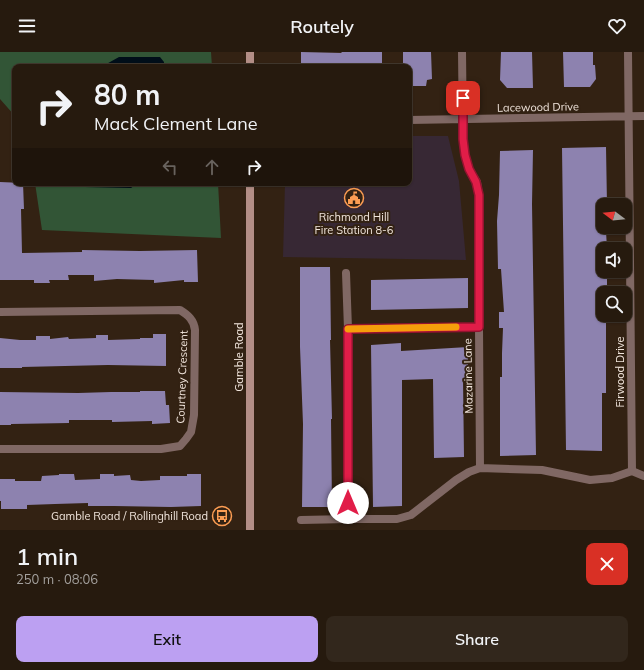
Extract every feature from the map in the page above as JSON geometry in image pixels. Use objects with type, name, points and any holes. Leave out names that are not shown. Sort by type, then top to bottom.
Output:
[{"type":"main road","points":[[250,52],[250,64]]},
{"type":"main road","name":"Gamble Road","points":[[250,186],[250,530]]},
{"type":"street","name":"Mazarine Lane","points":[[462,52],[463,139],[465,155],[469,169],[476,182],[479,195],[480,468]]},
{"type":"street","name":"Firwood Drive","points":[[628,52],[632,471]]},
{"type":"street","name":"Lacewood Drive","points":[[412,120],[644,116]]},
{"type":"street","points":[[346,272],[348,329],[348,519]]},
{"type":"street","name":"Courtney Crescent","points":[[0,312],[180,310],[188,315],[194,324],[195,330],[194,415],[191,432],[180,446],[161,449],[0,449]]},
{"type":"street","points":[[348,329],[479,327]]},
{"type":"street","points":[[300,520],[397,519],[411,515],[456,480],[469,472],[480,468],[542,470],[590,480],[612,478],[632,471],[644,476]]},
{"type":"shaded area","points":[[412,136],[448,136],[459,181],[466,260],[283,257],[285,186],[412,186]]},
{"type":"green space","points":[[0,52],[211,52],[212,64],[12,64],[12,113],[0,99]]},
{"type":"green space","points":[[35,186],[218,186],[221,238],[42,230]]},
{"type":"water","points":[[119,57],[160,57],[164,62],[164,64],[106,64]]},
{"type":"water","points":[[84,186],[134,186],[131,188]]},
{"type":"building","points":[[301,52],[382,52],[382,64],[301,64]]},
{"type":"building","points":[[403,52],[431,52],[432,79],[427,80],[426,86],[412,86],[412,64],[403,64]]},
{"type":"building","points":[[501,52],[532,52],[533,88],[507,88],[500,80]]},
{"type":"building","points":[[563,52],[593,52],[593,65],[595,65],[596,79],[590,87],[564,87]]},
{"type":"building","points":[[606,147],[607,198],[596,198],[596,234],[606,234],[607,242],[596,242],[596,278],[607,278],[607,286],[596,286],[596,322],[606,322],[606,393],[602,393],[602,451],[566,450],[562,148]]},
{"type":"building","points":[[533,150],[532,204],[536,455],[500,456],[500,377],[502,377],[503,328],[499,328],[499,312],[504,312],[501,269],[498,269],[497,221],[500,151]]},
{"type":"building","points":[[0,182],[12,183],[12,186],[23,186],[24,209],[21,209],[22,253],[82,252],[82,250],[197,250],[198,282],[184,282],[184,280],[154,283],[154,280],[117,279],[94,281],[94,275],[68,275],[69,280],[49,280],[50,283],[34,283],[34,280],[0,280]]},
{"type":"building","points":[[300,267],[330,267],[332,507],[302,507],[303,424],[300,347]]},
{"type":"building","points":[[468,278],[468,308],[371,310],[371,280]]},
{"type":"building","points":[[153,334],[166,334],[166,366],[108,365],[0,368],[0,338],[36,340],[36,336],[50,336],[50,339],[68,337],[69,339],[96,338],[96,335],[108,335],[108,340],[153,338]]},
{"type":"building","points":[[401,343],[401,351],[468,347],[468,379],[463,379],[464,457],[434,458],[433,379],[402,380],[402,506],[373,507],[371,345]]},
{"type":"building","points":[[165,391],[166,405],[169,405],[170,423],[152,424],[152,421],[112,422],[112,420],[69,420],[69,423],[0,425],[0,392],[78,393]]},
{"type":"building","points":[[74,474],[75,480],[100,479],[100,474],[114,474],[114,476],[130,475],[131,480],[141,481],[160,480],[160,476],[187,476],[187,474],[201,474],[201,506],[88,506],[88,503],[27,505],[27,509],[1,509],[0,479],[15,479],[15,481],[41,481],[42,476]]},
{"type":"slow traffic","points":[[348,329],[456,327]]},
{"type":"place","name":"Richmond Hill Fire Station 8-6","points":[[354,198]]},
{"type":"place","name":"Gamble Road / Rollinghill Road","points":[[222,516]]},
{"type":"route","points":[[348,503],[348,329],[479,327],[479,195],[476,182],[469,169],[465,155],[463,139],[463,98]]}]
